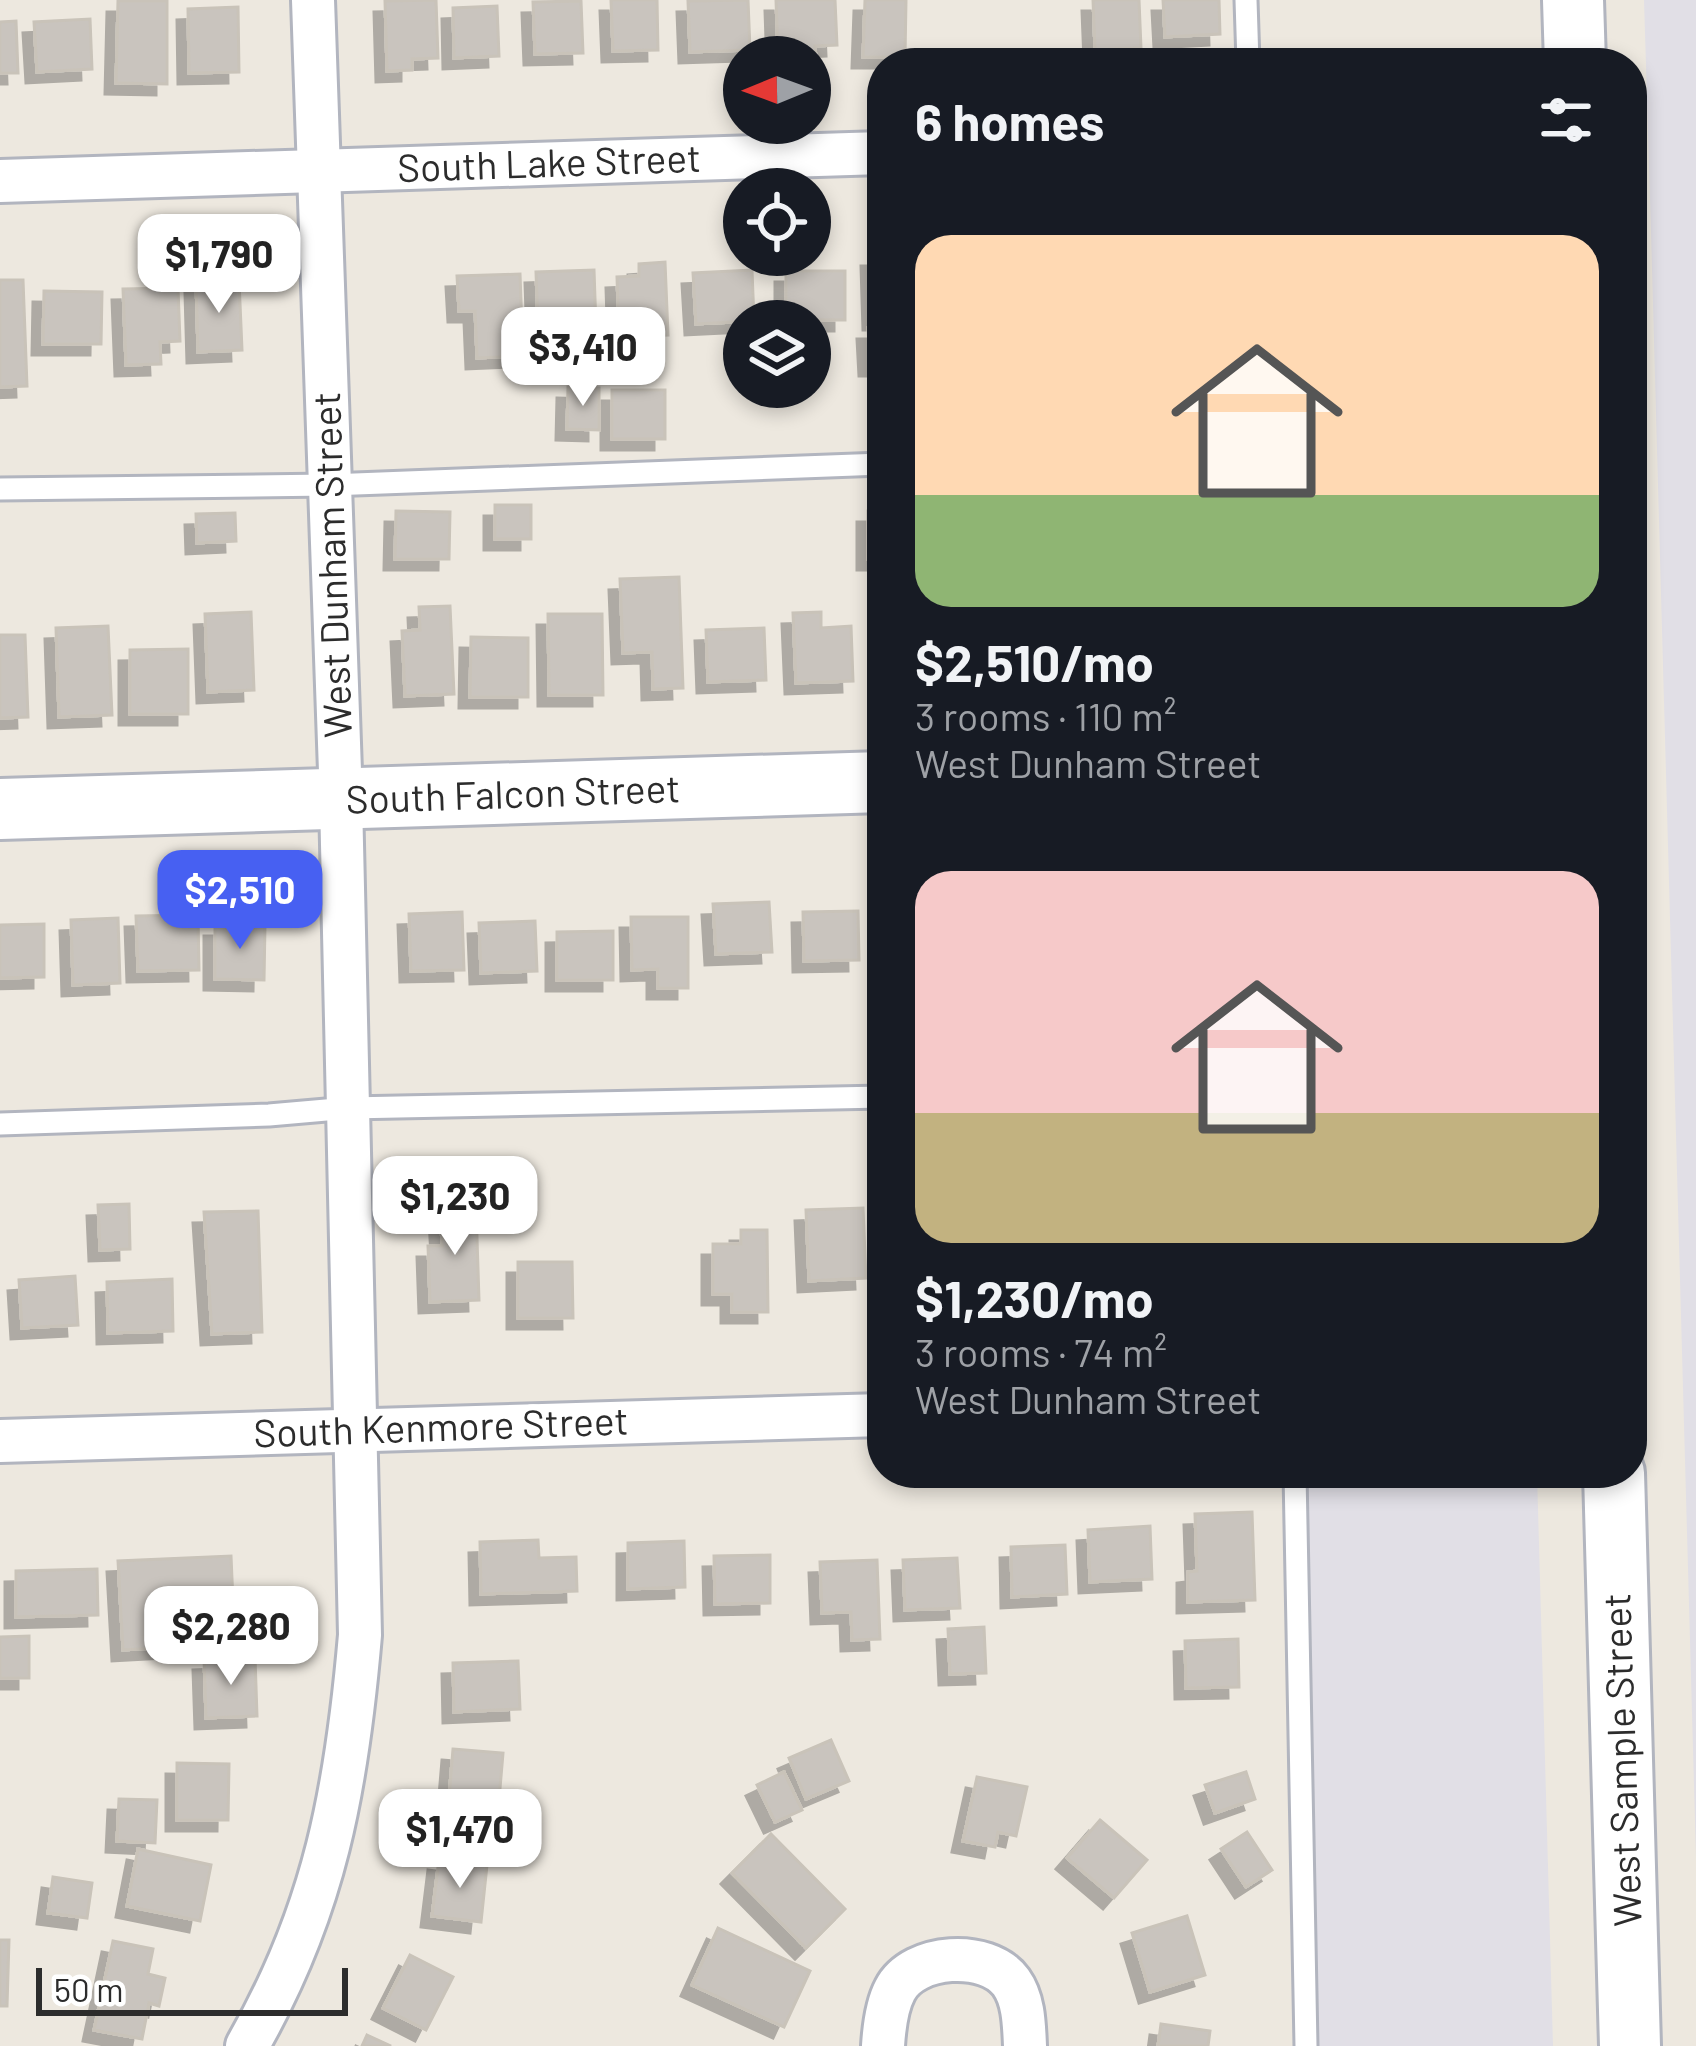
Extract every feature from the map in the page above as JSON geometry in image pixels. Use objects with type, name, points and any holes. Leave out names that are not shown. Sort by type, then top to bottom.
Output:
[{"type":"street","name":"West Dunham Street","points":[[248,2046],[296,1948],[334,1832],[350,1747],[360,1635],[350,1108],[313,0]]},
{"type":"street","points":[[1573,0],[1575,48]]},
{"type":"street","name":"South Lake Street","points":[[0,181],[867,153]]},
{"type":"street","name":"South Falcon Street","points":[[0,809],[867,782]]},
{"type":"street","name":"South Kenmore Street","points":[[0,1441],[867,1414]]},
{"type":"street","name":"West Sample Street","points":[[1614,1488],[1630,2046]]},
{"type":"street","points":[[883,2046],[895,1990],[914,1968],[978,1961],[1010,1979],[1023,2012],[1025,2046]]},
{"type":"lane","points":[[1246,0],[1248,48]]},
{"type":"lane","points":[[0,489],[329,485],[867,465]]},
{"type":"lane","points":[[0,1124],[350,1108],[867,1097]]},
{"type":"lane","points":[[1295,1488],[1306,2046]]},
{"type":"shaded area","points":[[1644,0],[1696,0],[1696,1857],[1647,48]]},
{"type":"shaded area","points":[[1301,1488],[1537,1488],[1553,2046],[1314,2046]]},
{"type":"building","points":[[436,0],[438,58],[412,59],[412,70],[387,71],[385,1]]},
{"type":"building","points":[[611,0],[657,0],[658,50],[613,51]]},
{"type":"building","points":[[748,0],[749,36],[723,36],[723,51],[690,52],[688,1]]},
{"type":"building","points":[[776,0],[835,0],[837,45],[831,45],[831,36],[777,36]]},
{"type":"building","points":[[865,0],[906,0],[905,48],[867,48],[867,57],[863,57]]},
{"type":"building","points":[[1093,0],[1139,0],[1141,48],[1095,48]]},
{"type":"building","points":[[1163,0],[1219,0],[1220,34],[1165,37]]},
{"type":"building","points":[[118,1],[167,1],[167,84],[116,83]]},
{"type":"building","points":[[581,1],[583,53],[535,54],[533,2]]},
{"type":"building","points":[[497,6],[499,56],[454,58],[453,8]]},
{"type":"building","points":[[238,7],[239,72],[189,73],[188,9]]},
{"type":"building","points":[[90,19],[92,69],[37,72],[34,22]]},
{"type":"building","points":[[16,21],[18,73],[0,73],[0,22]]},
{"type":"building","points":[[665,262],[668,335],[619,337],[617,277],[639,276],[639,264]]},
{"type":"building","points":[[594,270],[597,356],[539,358],[536,272]]},
{"type":"building","points":[[831,271],[845,271],[845,320],[831,320],[831,300],[786,300],[786,276],[831,276]]},
{"type":"building","points":[[693,273],[752,276],[753,300],[723,300],[723,323],[696,324]]},
{"type":"building","points":[[520,274],[523,356],[477,358],[475,311],[459,311],[457,276]]},
{"type":"building","points":[[0,280],[23,280],[27,386],[0,387]]},
{"type":"building","points":[[239,280],[242,350],[198,352],[196,282]]},
{"type":"building","points":[[178,288],[180,341],[160,342],[161,364],[126,365],[123,289]]},
{"type":"building","points":[[44,291],[102,292],[101,344],[43,344]]},
{"type":"building","points":[[568,387],[599,388],[599,430],[567,429]]},
{"type":"building","points":[[612,390],[665,390],[665,439],[612,439]]},
{"type":"building","points":[[495,505],[531,505],[531,539],[495,539]]},
{"type":"building","points":[[396,511],[450,512],[449,559],[395,559]]},
{"type":"building","points":[[235,513],[236,541],[197,543],[196,514]]},
{"type":"building","points":[[679,577],[683,688],[653,689],[652,652],[623,653],[620,579]]},
{"type":"building","points":[[450,606],[454,694],[405,696],[402,631],[420,630],[419,607]]},
{"type":"building","points":[[251,612],[254,690],[208,692],[205,614]]},
{"type":"building","points":[[821,612],[821,628],[851,626],[853,681],[796,683],[793,613]]},
{"type":"building","points":[[548,614],[602,614],[603,695],[549,695]]},
{"type":"building","points":[[108,626],[112,715],[59,717],[56,628]]},
{"type":"building","points":[[764,628],[766,680],[708,682],[706,630]]},
{"type":"building","points":[[0,635],[25,635],[28,717],[0,718]]},
{"type":"building","points":[[471,637],[528,638],[528,697],[470,697]]},
{"type":"building","points":[[188,649],[188,714],[130,714],[130,650]]},
{"type":"building","points":[[769,902],[772,952],[716,954],[713,904]]},
{"type":"building","points":[[858,911],[859,960],[804,961],[803,912]]},
{"type":"building","points":[[462,912],[464,970],[411,971],[409,914]]},
{"type":"building","points":[[198,915],[199,970],[138,971],[136,916]]},
{"type":"building","points":[[631,917],[688,917],[688,988],[658,988],[658,969],[632,970]]},
{"type":"building","points":[[118,918],[120,983],[73,985],[71,920]]},
{"type":"building","points":[[535,921],[537,971],[481,973],[479,923]]},
{"type":"building","points":[[44,924],[44,977],[0,978],[0,925]]},
{"type":"building","points":[[215,925],[265,925],[264,980],[215,979]]},
{"type":"building","points":[[613,931],[613,980],[557,980],[557,932]]},
{"type":"building","points":[[129,1204],[130,1249],[100,1250],[98,1205]]},
{"type":"building","points":[[476,1207],[479,1300],[430,1302],[428,1246],[442,1246],[440,1208]]},
{"type":"building","points":[[863,1208],[866,1278],[809,1281],[806,1210]]},
{"type":"building","points":[[258,1211],[262,1332],[212,1334],[204,1212]]},
{"type":"building","points":[[741,1230],[767,1230],[768,1312],[732,1312],[732,1294],[713,1294],[713,1244],[741,1244]]},
{"type":"building","points":[[518,1262],[572,1262],[573,1318],[518,1318]]},
{"type":"building","points":[[75,1276],[78,1325],[22,1328],[19,1280]]},
{"type":"building","points":[[172,1279],[173,1331],[108,1333],[107,1282]]},
{"type":"building","points":[[1252,1512],[1255,1600],[1188,1602],[1188,1572],[1197,1571],[1195,1514]]},
{"type":"building","points":[[1150,1526],[1152,1579],[1090,1582],[1088,1530]]},
{"type":"building","points":[[538,1540],[539,1558],[576,1557],[577,1591],[481,1594],[480,1542]]},
{"type":"building","points":[[684,1541],[685,1587],[628,1589],[628,1543]]},
{"type":"building","points":[[1065,1545],[1067,1594],[1012,1597],[1011,1547]]},
{"type":"building","points":[[770,1555],[770,1603],[715,1604],[714,1556]]},
{"type":"building","points":[[231,1556],[233,1602],[191,1603],[193,1646],[123,1650],[118,1561]]},
{"type":"building","points":[[957,1558],[960,1608],[905,1610],[903,1560]]},
{"type":"building","points":[[877,1560],[880,1639],[852,1640],[851,1612],[822,1613],[820,1562]]},
{"type":"building","points":[[97,1569],[98,1615],[16,1617],[16,1571]]},
{"type":"building","points":[[984,1627],[986,1673],[950,1674],[948,1629]]},
{"type":"building","points":[[29,1636],[29,1678],[0,1678],[0,1637]]},
{"type":"building","points":[[1238,1639],[1239,1687],[1186,1688],[1185,1641]]},
{"type":"building","points":[[255,1657],[257,1716],[206,1718],[204,1659]]},
{"type":"building","points":[[518,1661],[520,1709],[454,1712],[453,1663]]},
{"type":"building","points":[[831,1740],[849,1781],[806,1799],[789,1758]]},
{"type":"building","points":[[453,1749],[503,1753],[498,1812],[448,1809]]},
{"type":"building","points":[[177,1763],[229,1764],[228,1820],[177,1820]]},
{"type":"building","points":[[784,1772],[802,1810],[775,1822],[757,1785]]},
{"type":"building","points":[[1246,1772],[1255,1799],[1215,1813],[1205,1785]]},
{"type":"building","points":[[977,1777],[1027,1787],[1016,1836],[998,1832],[995,1847],[963,1841]]},
{"type":"building","points":[[119,1799],[157,1800],[155,1843],[117,1841]]},
{"type":"building","points":[[1100,1820],[1147,1860],[1114,1898],[1067,1858]]},
{"type":"building","points":[[1247,1832],[1272,1870],[1246,1887],[1221,1849]]},
{"type":"building","points":[[771,1834],[845,1909],[806,1948],[732,1873]]},
{"type":"building","points":[[138,1849],[211,1865],[200,1921],[127,1906]]},
{"type":"building","points":[[439,1859],[487,1865],[481,1922],[432,1916]]},
{"type":"building","points":[[53,1877],[92,1883],[87,1918],[48,1913]]},
{"type":"building","points":[[1187,1916],[1205,1975],[1150,1992],[1132,1933]]},
{"type":"building","points":[[718,1928],[810,1971],[784,2027],[692,1985]]},
{"type":"building","points":[[0,1940],[9,1940],[7,2006],[0,2006]]},
{"type":"building","points":[[113,1941],[153,1949],[148,1974],[165,1978],[159,2006],[149,2003],[142,2039],[94,2030]]},
{"type":"building","points":[[410,1955],[453,1977],[426,2030],[383,2008]]},
{"type":"building","points":[[1161,2024],[1210,2031],[1208,2046],[1158,2046]]},
{"type":"building","points":[[367,2035],[391,2046],[362,2046]]}]
